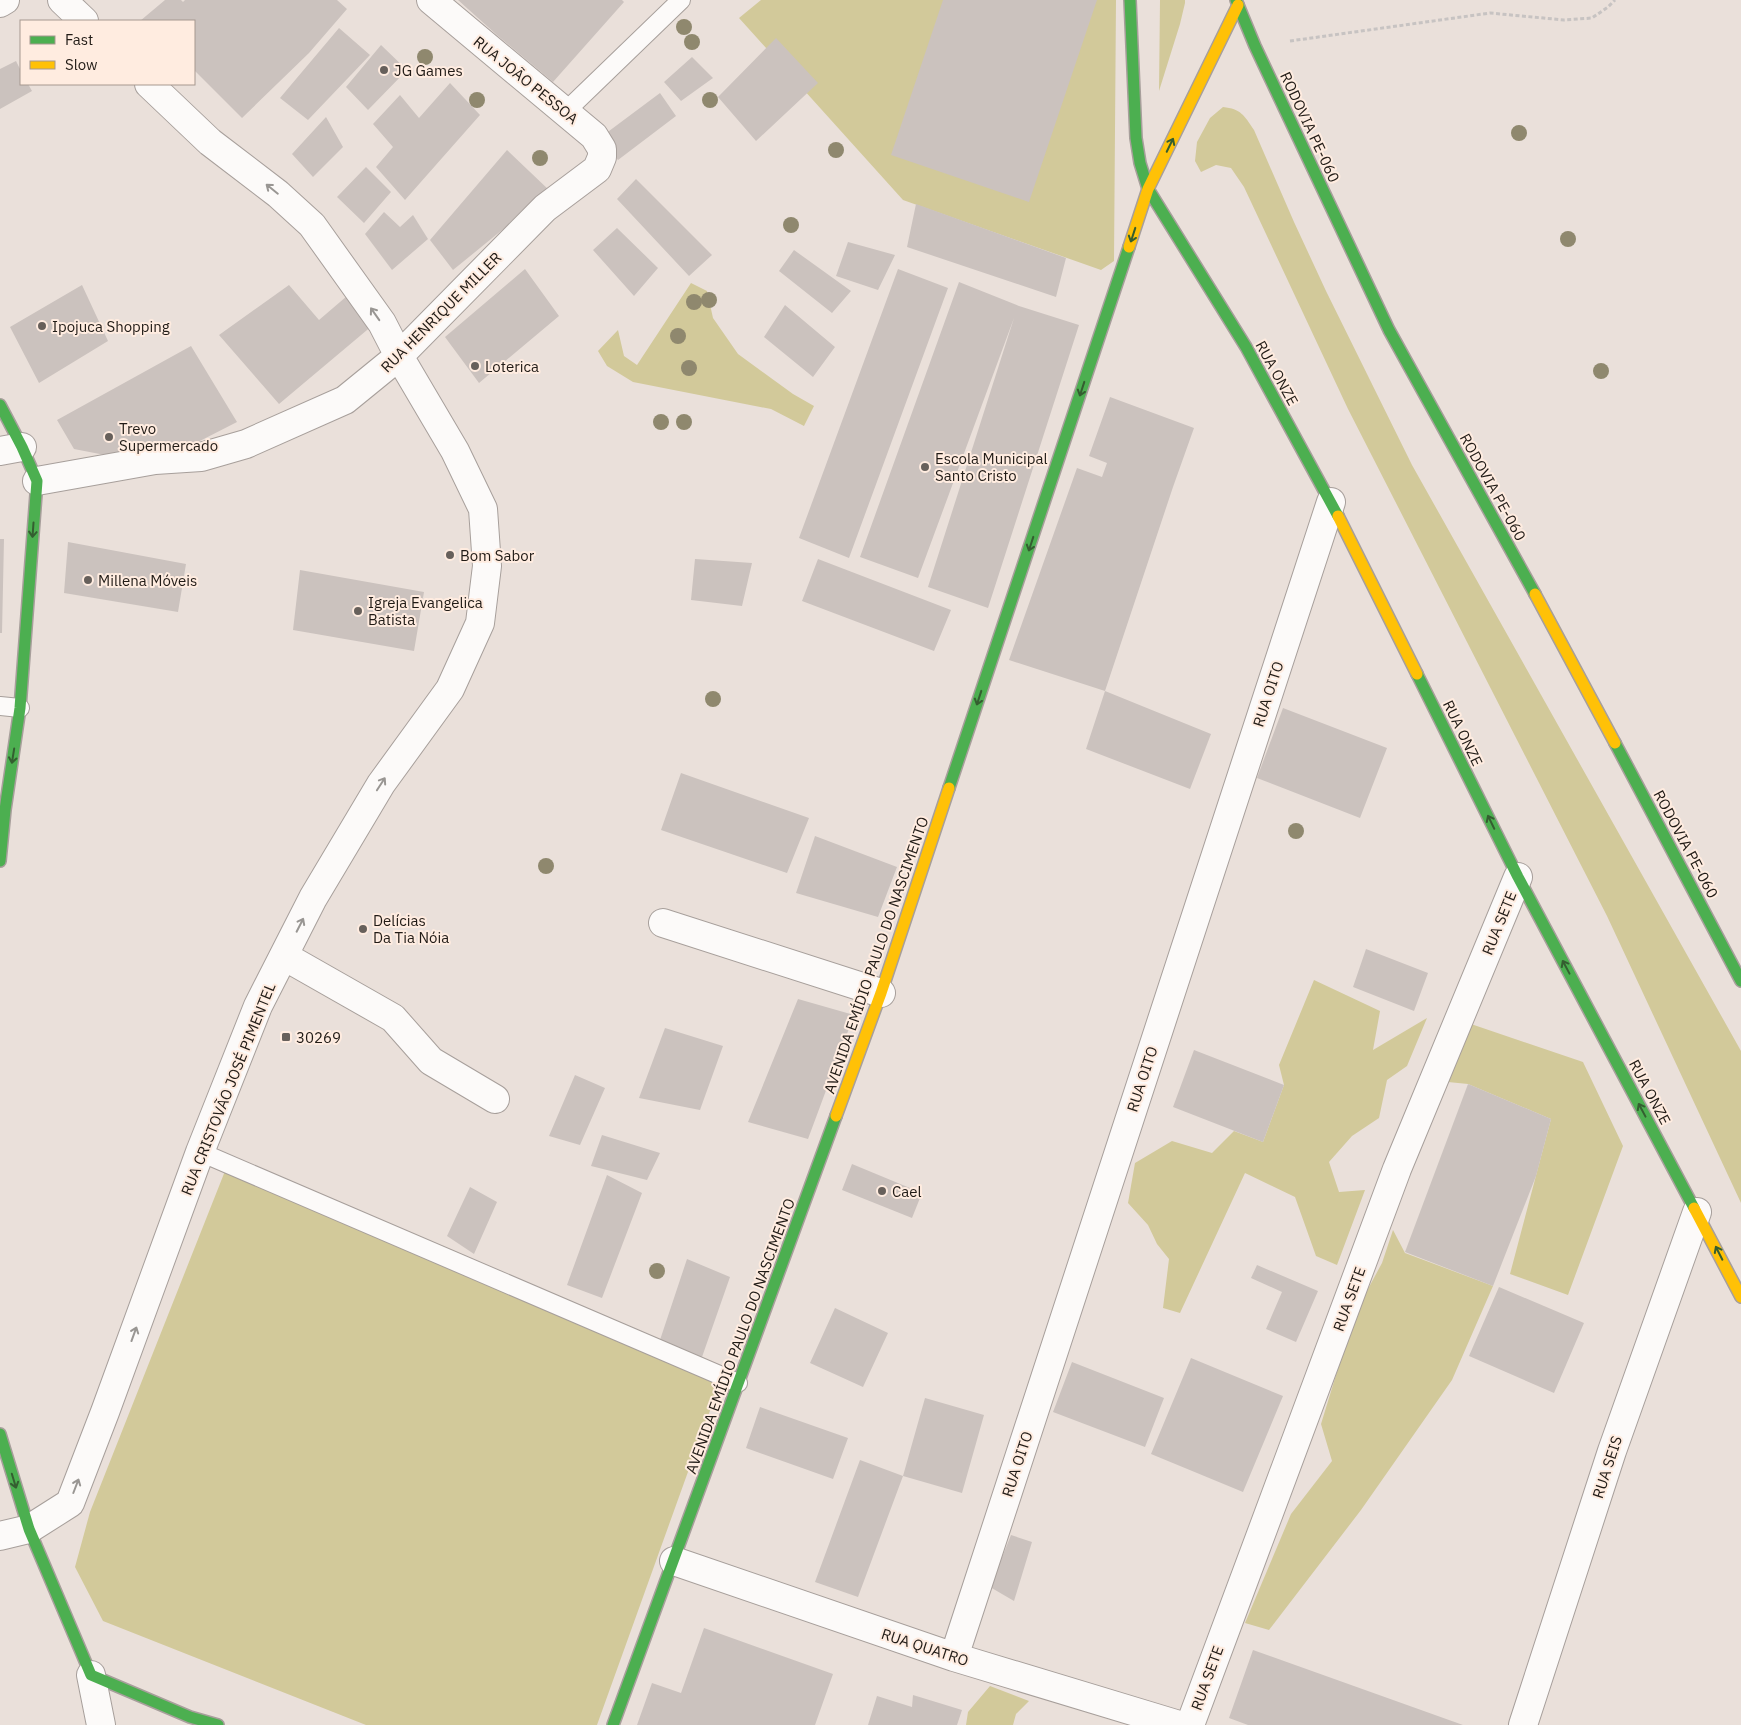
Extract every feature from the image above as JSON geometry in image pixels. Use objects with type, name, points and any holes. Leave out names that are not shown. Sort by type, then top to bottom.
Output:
[{"type":"street","points":[[0,3],[4,0]]},
{"type":"street","points":[[62,0],[83,20]]},
{"type":"street","name":"RUA JOÃO PESSOA","points":[[430,0],[594,136],[602,149],[602,157],[597,169]]},
{"type":"street","name":"RUA ONZE","points":[[1130,0],[1136,138],[1140,163],[1148,189],[1246,347],[1331,502],[1518,877],[1741,1297]]},
{"type":"street","name":"AVENIDA EMÍDIO PAULO DO NASCIMENTO","points":[[613,1725],[881,992],[1148,189],[1237,2]]},
{"type":"street","name":"RODOVIA PE-060","points":[[1237,2],[1255,46],[1390,330],[1578,672],[1741,980]]},
{"type":"street","name":"RUA CRISTOVÃO JOSÉ PIMENTEL","points":[[0,1536],[29,1529],[70,1503],[200,1152],[258,1006],[313,898],[381,784],[450,689],[480,623],[487,566],[483,509],[456,451],[399,356],[382,323],[312,225],[278,194],[210,142],[150,85]]},
{"type":"street","name":"RUA HENRIQUE MILLER","points":[[37,481],[155,460],[200,457],[246,444],[345,400],[399,356],[545,208],[597,169]]},
{"type":"street","points":[[0,405],[11,449],[37,481],[20,708],[5,810],[0,861]]},
{"type":"street","name":"RUA OITO","points":[[954,1657],[1331,502]]},
{"type":"street","name":"RUA SETE","points":[[1190,1725],[1397,1169],[1518,877]]},
{"type":"street","points":[[663,923],[881,992]]},
{"type":"street","points":[[284,956],[393,1018],[431,1061],[495,1098]]},
{"type":"street","name":"RUA SEIS","points":[[1523,1725],[1612,1451],[1697,1212]]},
{"type":"street","points":[[0,1434],[29,1529],[92,1675],[100,1725]]},
{"type":"street","name":"RUA QUATRO","points":[[674,1561],[954,1657],[1179,1725]]},
{"type":"street","points":[[92,1675],[182,1721],[218,1725]]},
{"type":"lane","points":[[565,112],[681,0]]},
{"type":"lane","points":[[0,706],[20,708]]},
{"type":"lane","points":[[200,1152],[738,1383]]},
{"type":"path","points":[[1255,46],[1490,13],[1564,20],[1592,18],[1608,8],[1615,0]]},
{"type":"shaded area","points":[[761,0],[1116,0],[1114,261],[1101,270],[903,200],[739,18]]},
{"type":"shaded area","points":[[1160,0],[1185,0],[1185,3],[1159,91]]},
{"type":"shaded area","points":[[1223,107],[1238,111],[1254,130],[1326,291],[1412,465],[1741,1051],[1741,1203],[1607,916],[1348,409],[1244,187],[1231,168],[1216,165],[1201,172],[1195,161],[1197,142],[1210,118]]},
{"type":"shaded area","points":[[691,283],[707,291],[713,318],[738,354],[793,394],[814,406],[804,426],[771,409],[633,382],[607,366],[598,351],[618,330],[624,356],[637,365]]},
{"type":"shaded area","points":[[1314,980],[1380,1011],[1373,1050],[1427,1018],[1407,1066],[1387,1080],[1379,1118],[1352,1136],[1329,1162],[1339,1192],[1365,1190],[1337,1265],[1316,1256],[1295,1197],[1245,1173],[1180,1313],[1163,1308],[1169,1259],[1157,1244],[1148,1225],[1128,1203],[1135,1163],[1172,1141],[1212,1153],[1234,1131],[1263,1142],[1284,1085],[1279,1065]]},
{"type":"shaded area","points":[[1471,1024],[1583,1062],[1623,1146],[1568,1295],[1510,1274],[1551,1119],[1468,1084],[1448,1082]]},
{"type":"shaded area","points":[[227,1166],[721,1380],[597,1725],[366,1725],[103,1621],[75,1567],[90,1512]]},
{"type":"shaded area","points":[[1393,1230],[1405,1253],[1493,1286],[1452,1380],[1361,1510],[1269,1630],[1245,1623],[1291,1514],[1332,1461],[1321,1424],[1355,1313],[1382,1263]]},
{"type":"shaded area","points":[[990,1686],[1029,1701],[1016,1714],[1013,1725],[966,1725],[968,1712]]},
{"type":"building","points":[[165,0],[181,0],[183,2],[185,0],[337,0],[347,9],[309,53],[242,118],[195,71],[195,20],[141,20]]},
{"type":"building","points":[[458,0],[622,0],[624,2],[553,82]]},
{"type":"building","points":[[943,0],[1097,0],[1029,202],[891,155]]},
{"type":"building","points":[[339,28],[370,55],[308,120],[280,98]]},
{"type":"building","points":[[776,38],[818,83],[756,141],[718,97]]},
{"type":"building","points":[[381,45],[407,70],[368,110],[346,87]]},
{"type":"building","points":[[692,57],[713,78],[681,101],[664,82]]},
{"type":"building","points":[[16,61],[20,69],[20,85],[29,85],[32,91],[0,109],[0,69]]},
{"type":"building","points":[[450,83],[480,115],[405,200],[376,167],[393,147],[373,124],[400,95],[419,118]]},
{"type":"building","points":[[660,93],[676,116],[618,160],[601,137]]},
{"type":"building","points":[[326,117],[343,147],[313,177],[292,154]]},
{"type":"building","points":[[507,150],[550,191],[453,270],[430,240]]},
{"type":"building","points":[[366,167],[391,192],[364,223],[337,197]]},
{"type":"building","points":[[636,179],[712,255],[689,276],[617,199]]},
{"type":"building","points":[[916,204],[1066,258],[1056,297],[907,247]]},
{"type":"building","points":[[384,212],[400,227],[413,215],[428,239],[392,270],[365,234]]},
{"type":"building","points":[[617,228],[658,268],[634,296],[593,250]]},
{"type":"building","points":[[848,242],[895,255],[878,290],[836,276]]},
{"type":"building","points":[[794,250],[851,291],[832,313],[779,271]]},
{"type":"building","points":[[525,269],[559,316],[479,383],[445,337]]},
{"type":"building","points":[[898,269],[948,288],[849,558],[799,538]]},
{"type":"building","points":[[959,282],[1019,306],[1079,325],[988,608],[928,587],[1014,318],[918,578],[860,557]]},
{"type":"building","points":[[82,285],[108,341],[39,383],[10,327]]},
{"type":"building","points":[[289,285],[319,320],[347,296],[373,325],[279,404],[219,335]]},
{"type":"building","points":[[785,305],[835,347],[813,377],[764,337]]},
{"type":"building","points":[[191,346],[237,422],[192,445],[105,455],[74,449],[57,420]]},
{"type":"building","points":[[1110,397],[1194,428],[1105,691],[1009,660],[1077,468],[1102,477],[1107,463],[1089,456]]},
{"type":"building","points":[[0,539],[4,539],[2,633],[0,633]]},
{"type":"building","points":[[68,542],[186,564],[178,612],[64,593]]},
{"type":"building","points":[[695,559],[752,563],[742,606],[691,600]]},
{"type":"building","points":[[818,559],[951,610],[934,651],[802,601]]},
{"type":"building","name":"Igreja Evangelica Batista","points":[[300,570],[424,592],[414,651],[293,630]]},
{"type":"building","points":[[1105,691],[1211,734],[1190,789],[1086,749]]},
{"type":"building","points":[[1283,708],[1387,748],[1360,818],[1257,778]]},
{"type":"building","points":[[681,773],[809,818],[787,873],[661,830]]},
{"type":"building","points":[[815,836],[897,867],[878,917],[796,893]]},
{"type":"building","points":[[1366,949],[1428,973],[1414,1011],[1353,987]]},
{"type":"building","points":[[798,999],[854,1015],[808,1139],[748,1122]]},
{"type":"building","points":[[665,1028],[723,1046],[700,1110],[639,1098]]},
{"type":"building","points":[[1194,1050],[1284,1085],[1263,1142],[1173,1107]]},
{"type":"building","points":[[575,1075],[605,1088],[580,1145],[549,1136]]},
{"type":"building","points":[[1468,1084],[1551,1119],[1536,1176],[1493,1286],[1405,1252]]},
{"type":"building","points":[[602,1135],[660,1153],[647,1180],[591,1166]]},
{"type":"building","name":"Cael","points":[[852,1164],[922,1193],[912,1218],[842,1190]]},
{"type":"building","points":[[607,1175],[642,1193],[602,1298],[567,1285]]},
{"type":"building","points":[[470,1187],[497,1202],[474,1254],[447,1236]]},
{"type":"building","points":[[687,1259],[730,1277],[702,1357],[660,1340]]},
{"type":"building","points":[[1257,1265],[1318,1291],[1296,1342],[1266,1329],[1282,1292],[1251,1278]]},
{"type":"building","points":[[1499,1287],[1584,1323],[1554,1393],[1469,1356]]},
{"type":"building","points":[[835,1308],[888,1333],[863,1387],[810,1363]]},
{"type":"building","points":[[1191,1358],[1283,1396],[1243,1492],[1151,1454]]},
{"type":"building","points":[[1072,1362],[1164,1398],[1145,1447],[1053,1412]]},
{"type":"building","points":[[925,1398],[984,1415],[962,1493],[903,1476]]},
{"type":"building","points":[[760,1407],[848,1438],[833,1479],[746,1448]]},
{"type":"building","points":[[860,1460],[903,1476],[858,1597],[815,1582]]},
{"type":"building","points":[[1011,1535],[1032,1542],[1014,1601],[990,1587]]},
{"type":"building","points":[[704,1628],[833,1674],[815,1725],[637,1725],[652,1683],[681,1693]]},
{"type":"building","points":[[1253,1650],[1463,1725],[1248,1725],[1229,1718]]},
{"type":"building","points":[[913,1695],[962,1710],[957,1725],[868,1725],[877,1696],[912,1707]]},
{"type":"traffic: fast","points":[[1130,0],[1136,138],[1140,163],[1148,189],[1246,347],[1338,516]]},
{"type":"traffic: fast","points":[[1236,0],[1255,46],[1389,330],[1535,594]]},
{"type":"traffic: fast","points":[[949,788],[1129,247]]},
{"type":"traffic: fast","points":[[0,405],[37,481],[20,708],[5,810],[0,861]]},
{"type":"traffic: fast","points":[[1417,674],[1518,877],[1694,1208]]},
{"type":"traffic: fast","points":[[1615,743],[1741,981]]},
{"type":"traffic: fast","points":[[613,1725],[836,1116]]},
{"type":"traffic: fast","points":[[0,1434],[29,1529],[91,1675],[190,1717],[218,1725]]},
{"type":"traffic: slow","points":[[1129,247],[1148,189],[1238,5]]},
{"type":"traffic: slow","points":[[1338,516],[1417,674]]},
{"type":"traffic: slow","points":[[1535,594],[1615,743]]},
{"type":"traffic: slow","points":[[836,1116],[881,993],[949,788]]},
{"type":"traffic: slow","points":[[1694,1208],[1741,1297]]},
{"type":"place","name":"JG Games","points":[[384,70]]},
{"type":"place","name":"Ipojuca Shopping","points":[[42,326]]},
{"type":"place","name":"Loterica","points":[[475,366]]},
{"type":"place","name":"Trevo Supermercado","points":[[109,437]]},
{"type":"place","name":"Escola Municipal Santo Cristo","points":[[925,467]]},
{"type":"place","name":"Bom Sabor","points":[[450,555]]},
{"type":"place","name":"Millena Móveis","points":[[88,580]]},
{"type":"place","name":"Igreja Evangelica Batista","points":[[358,611]]},
{"type":"place","name":"Delícias Da Tia Nóia","points":[[363,929]]},
{"type":"place","name":"30269","points":[[286,1037]]},
{"type":"place","name":"Cael","points":[[882,1191]]}]
